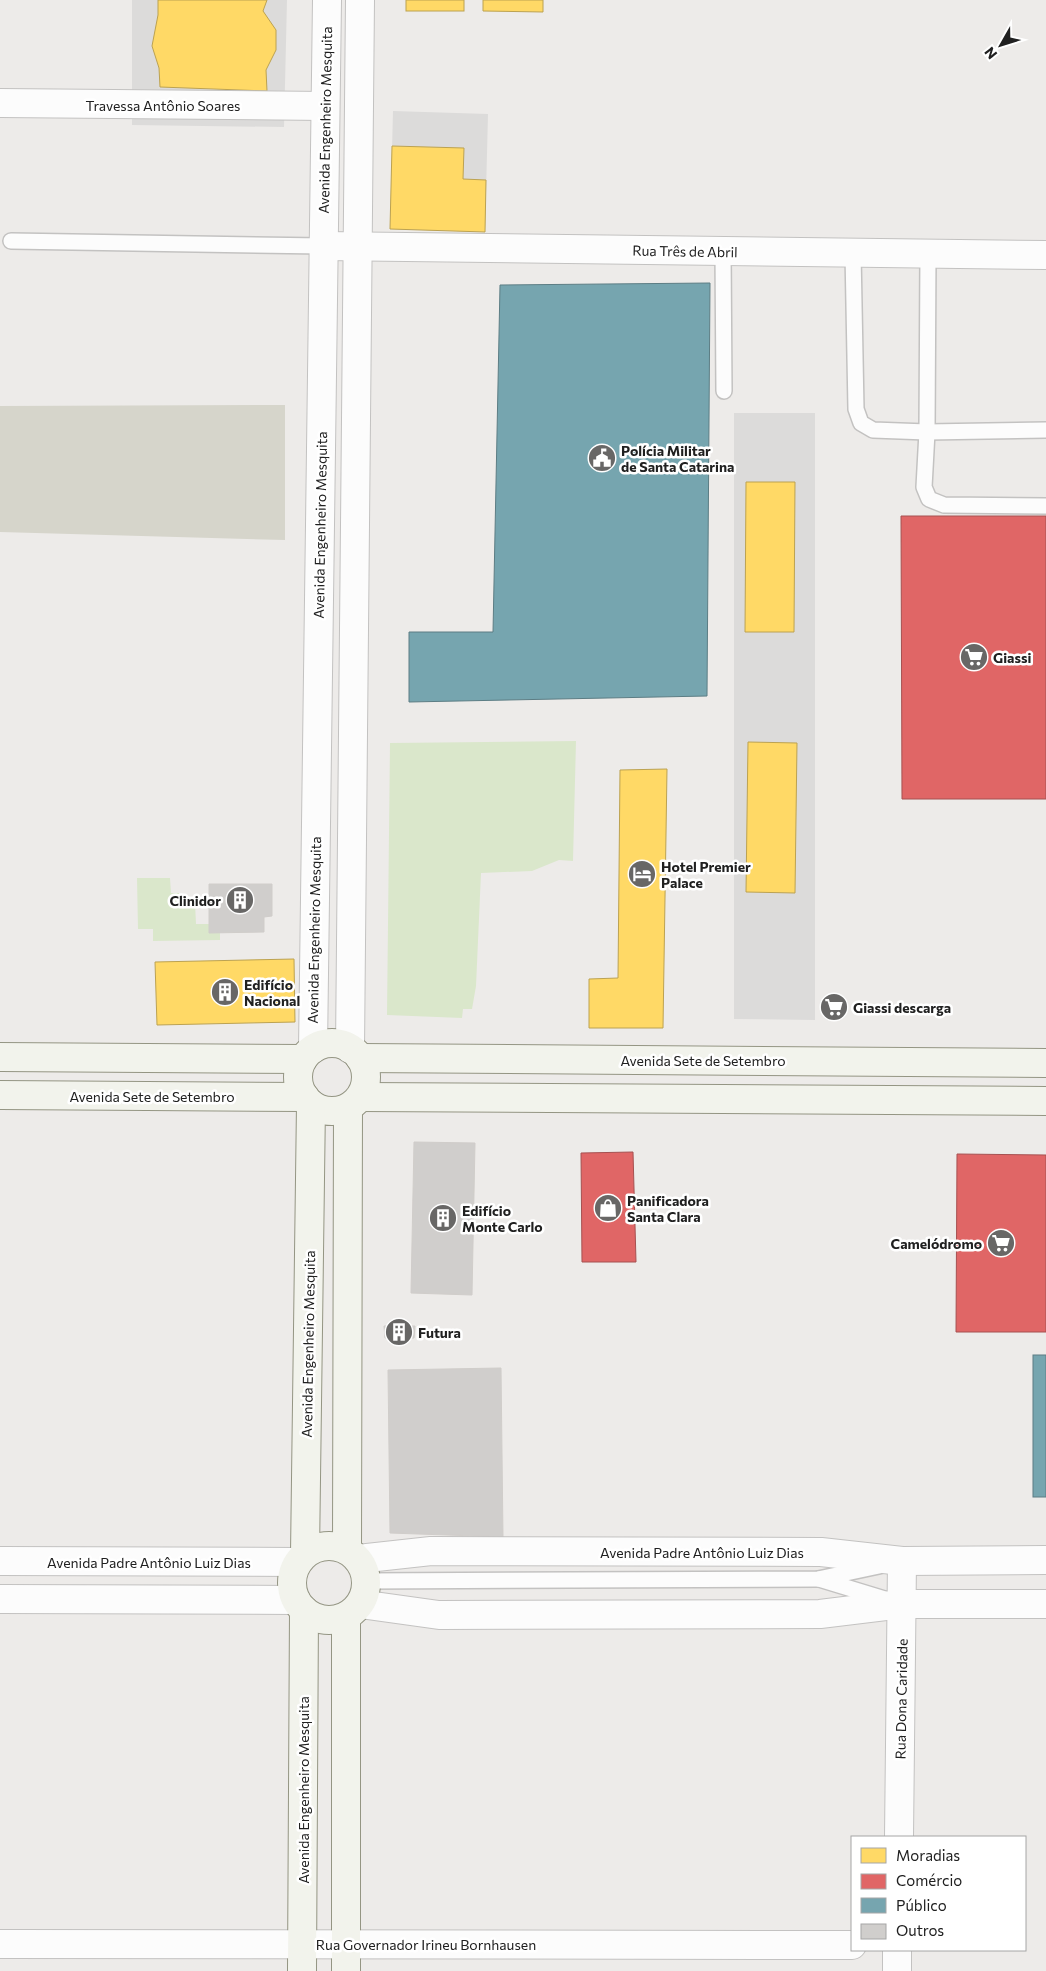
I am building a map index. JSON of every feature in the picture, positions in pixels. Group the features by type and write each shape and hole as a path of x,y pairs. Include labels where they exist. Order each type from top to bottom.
{"main road":[{"path":"346,1958 356,1582 348,1315 355,1102 365,1086 366,1076 355,1053 341,1044 322,1045 308,1054 299,1068 300,1088 308,1100 329,1111 355,1102 1046,1101"},
{"name":"Avenida Sete de Setembro","path":"355,1053 1046,1063"},
{"path":"0,1057 308,1054"},
{"path":"28,1057 28,1095"},
{"name":"Avenida Sete de Setembro","path":"0,1095 308,1100"},
{"name":"Avenida Engenheiro Mesquita","path":"302,1558 309,1315 308,1100"},
{"path":"309,1315 348,1315"},
{"path":"326,1545 337,1546 356,1582 335,1620 324,1620 313,1616 300,1605 292,1588 293,1574 302,1558 314,1548 326,1545"},
{"name":"Avenida Engenheiro Mesquita","path":"300,1605 302,1971"}],"street":[{"name":"Avenida Engenheiro Mesquita","path":"308,1054 327,0"},
{"path":"355,1053 357,246 360,0"},
{"name":"Travessa Antônio Soares","path":"0,103 325,106"},
{"name":"Rua Três de Abril","path":"323,246 1046,255"},
{"name":"Avenida Padre Antônio Luiz Dias","path":"356,1582 432,1551 821,1552 902,1561 1046,1560"},
{"name":"Avenida Padre Antônio Luiz Dias","path":"0,1561 302,1558"},
{"name":"Rua Dona Caridade","path":"899,1836 902,1561"},
{"path":"356,1582 439,1615 820,1614 902,1604 1046,1604"},
{"path":"0,1599 300,1605"},
{"name":"Rua Governador Irineu Bornhausen","path":"0,1944 302,1944 346,1958 851,1945"},
{"path":"896,1971 897,1951"}],"lane":[{"path":"10,241 323,246"},
{"path":"723,251 724,392"},
{"path":"853,253 856,409 861,423 873,430 927,432 1046,430"},
{"path":"928,253 927,432 924,487 929,499 944,505 1046,506"},
{"path":"356,1582 818,1579 902,1561"},
{"path":"818,1579 902,1604"}],"shaded area":[{"path":"132,0 287,0 284,127 132,125"},
{"path":"393,111 488,114 485,232 390,229"},
{"path":"285,405 285,540 0,532 0,406"},
{"path":"734,413 815,413 815,1020 734,1019"}],"green space":[{"path":"576,741 573,861 559,860 532,871 481,873 476,986 472,1009 463,1009 462,1018 387,1015 390,743"},
{"path":"137,878 170,878 171,893 179,893 179,903 195,903 196,924 209,924 220,933 220,940 153,941 153,929 138,929"}],"building: Moradias":[{"path":"158,0 267,0 263,11 276,30 276,50 266,70 267,91 160,87 159,68 152,46 158,15"},
{"path":"406,0 464,0 464,11 406,11"},
{"path":"483,0 543,0 543,12 483,11"},
{"path":"392,146 464,148 463,179 486,180 485,232 390,229"},
{"path":"746,482 795,482 794,632 745,632"},
{"path":"748,742 797,743 795,893 746,892"},
{"name":"Hotel Premier Palace","path":"667,769 663,1028 589,1028 589,979 618,978 620,770"},
{"name":"Edifício Nacional","path":"294,959 295,1022 157,1025 155,962"}],"building: Comércio":[{"name":"Giassi","path":"901,516 1046,516 1046,799 902,799"},
{"name":"Panificadora Santa Clara","path":"633,1152 636,1262 582,1262 581,1153"},
{"name":"Camelódromo","path":"957,1154 1046,1155 1046,1332 956,1332"}],"building: Público":[{"name":"Polícia Militar de Santa Catarina","path":"710,283 707,696 409,702 409,632 493,632 500,285"},
{"path":"1033,1355 1046,1355 1046,1497 1033,1497"}],"building: Outros":[{"name":"Clinidor","path":"209,884 272,884 272,916 264,917 264,932 209,933"},
{"name":"Edifício Monte Carlo","path":"414,1142 475,1143 472,1295 411,1293"},
{"name":"Futura","path":"384,1326 415,1326 414,1338 385,1338"},
{"path":"501,1368 503,1537 390,1533 388,1370"}],"place":[{"name":"Polícia Militar de Santa Catarina","path":"602,458"},
{"name":"Giassi","path":"974,657"},
{"name":"Hotel Premier Palace","path":"642,874"},
{"name":"Clinidor","path":"240,900"},
{"name":"Edifício Nacional","path":"225,992"},
{"name":"Giassi descarga","path":"834,1007"},
{"name":"Panificadora Santa Clara","path":"608,1208"},
{"name":"Edifício Monte Carlo","path":"443,1218"},
{"name":"Camelódromo","path":"1001,1243"},
{"name":"Futura","path":"399,1332"}]}
